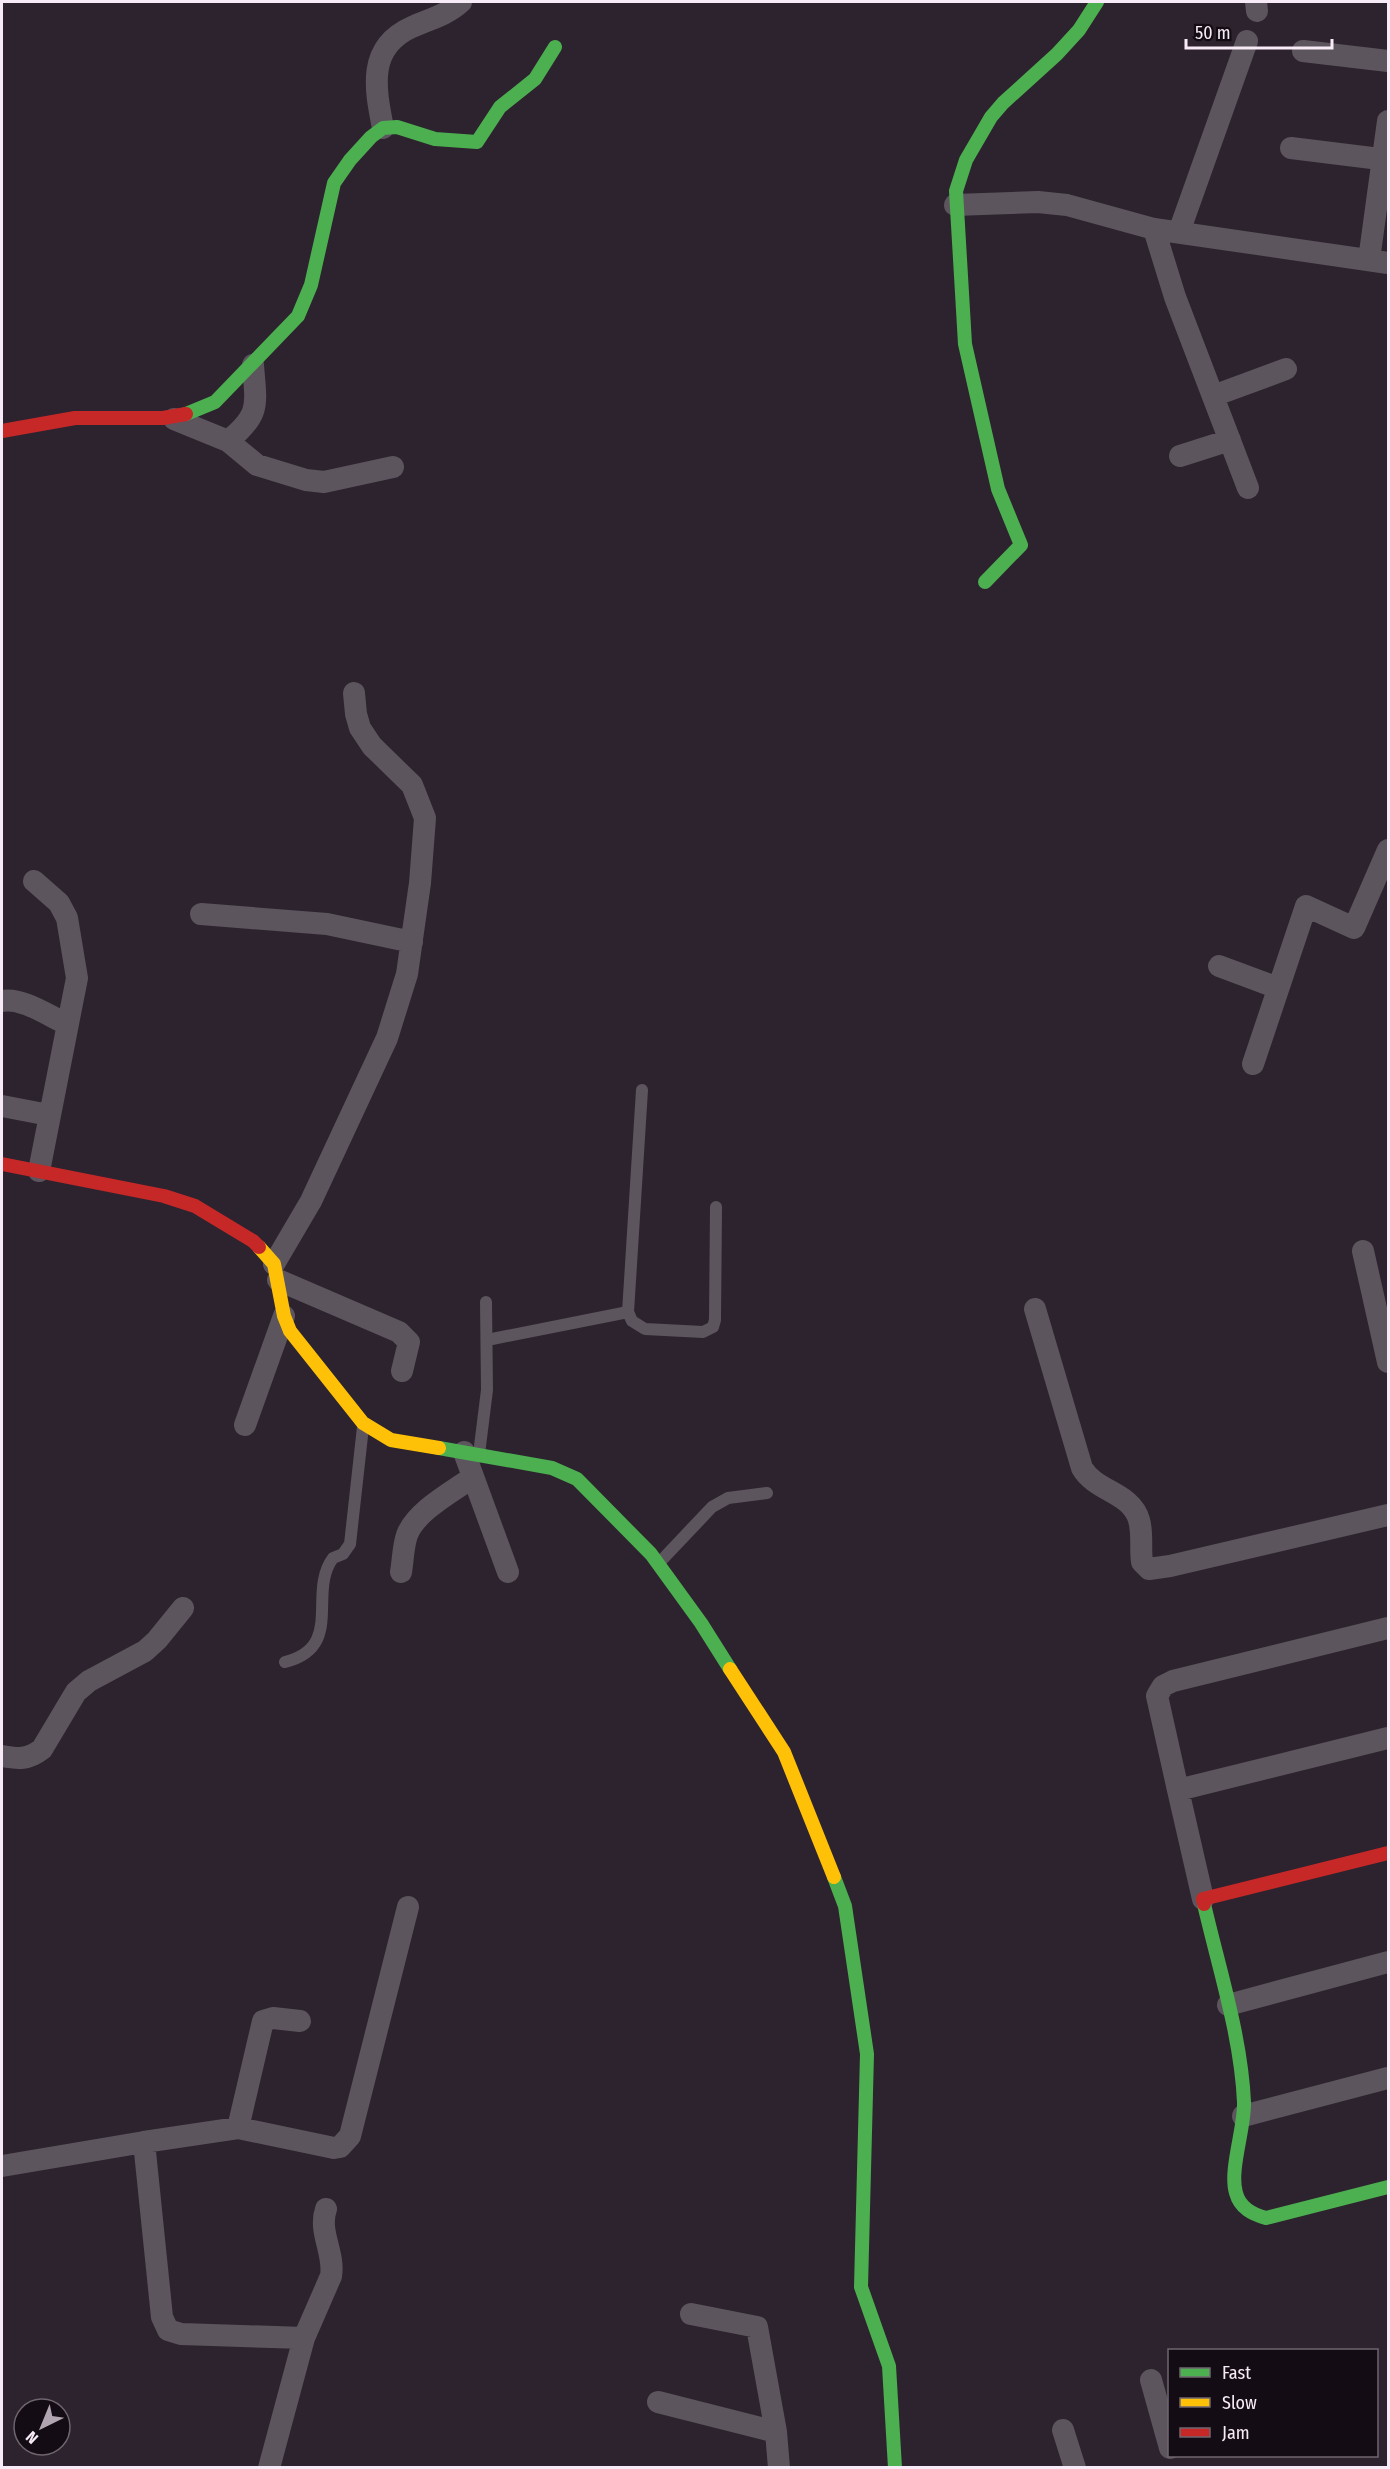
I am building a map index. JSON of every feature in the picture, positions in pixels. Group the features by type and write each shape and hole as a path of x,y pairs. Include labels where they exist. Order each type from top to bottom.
{"street":[{"path":"383,128 377,96 378,64 387,47 397,36 410,28 452,10 461,2"},
{"path":"985,582 1021,545 998,489 965,344 955,205 956,191 966,160 991,117 1003,102 1057,54 1079,30 1096,2"},
{"path":"1179,232 1247,41"},
{"path":"2,431 76,418 174,419 199,412 215,402 298,316 311,285 334,183 350,160 383,128 397,127 453,142 477,142 500,107 535,79 555,47"},
{"path":"1303,51 1389,61"},
{"path":"955,205 1038,202 1067,205 1154,229 1379,261 1389,121"},
{"path":"1292,148 1386,160"},
{"path":"1154,229 1175,297 1248,488"},
{"path":"228,441 253,416 255,401 253,365"},
{"path":"1213,396 1286,369"},
{"path":"174,419 228,441 257,465 306,480 324,482 393,467"},
{"path":"1180,456 1230,440"},
{"path":"276,1272 387,1038 408,974 420,883 425,818 411,785 372,746 360,728 354,693"},
{"path":"1253,1064 1306,906 1354,928 1389,850"},
{"path":"34,881 59,903 67,918 77,978 39,1171"},
{"path":"201,914 327,924 412,942"},
{"path":"1219,966 1278,988"},
{"path":"2,1001 7,1000 26,1005 67,1024"},
{"path":"2,1106 49,1115"},
{"path":"2,1164 164,1196 195,1206 253,1241 276,1272 284,1316 290,1331 363,1423 391,1440 552,1468 577,1479 605,1505 658,1564 701,1623 784,1752 845,1905 867,2054 861,2287 888,2366 894,2426 895,2468"},
{"path":"1363,1251 1389,1362"},
{"path":"276,1272 399,1332 409,1342 402,1371"},
{"path":"1035,1309 1082,1468 1096,1484 1123,1498 1136,1514 1140,1526 1142,1562 1149,1569 1389,1515"},
{"path":"245,1425 284,1316"},
{"path":"471,1453 473,1477 508,1572"},
{"path":"401,1572 407,1535 414,1523 423,1512 473,1477"},
{"path":"2,1756 21,1759 34,1755 42,1749 76,1692 89,1681 145,1651 183,1608"},
{"path":"1389,1628 1173,1681 1163,1686 1157,1696 1240,2061 1243,2116 1234,2186 1241,2207 1251,2214 1266,2217 1389,2187"},
{"path":"1178,1790 1389,1738"},
{"path":"1203,1899 1389,1853"},
{"path":"2,2166 238,2128 334,2148 345,2143 350,2136 408,1907"},
{"path":"1228,2005 1389,1962"},
{"path":"238,2128 263,2021 273,2018 300,2021"},
{"path":"1243,2116 1389,2078"},
{"path":"144,2142 162,2317 168,2330 181,2334 304,2338"},
{"path":"269,2468 304,2338 331,2276 332,2266 322,2224 326,2209"},
{"path":"691,2314 757,2327 776,2432 779,2468"},
{"path":"1151,2380 1168,2441"},
{"path":"658,2402 776,2432"},
{"path":"1063,2430 1075,2468"}],"lane":[{"path":"642,1090 628,1312 632,1321 645,1329 704,1332 713,1327 715,1320 716,1207"},
{"path":"471,1453 487,1390 486,1302"},
{"path":"487,1340 628,1312"},
{"path":"285,1662 301,1658 318,1640 326,1574 333,1558 343,1554 350,1544 363,1423"},
{"path":"658,1564 712,1507 728,1498 767,1493"}],"traffic: fast":[{"path":"985,582 1021,545 998,489 965,344 956,191 966,160 991,117 1003,103 1057,54 1079,30 1097,2"},
{"path":"186,414 215,402 298,316 311,285 334,183 350,160 371,137 383,128 397,127 435,139 477,142 500,107 535,79 555,47"},
{"path":"439,1448 552,1468 577,1479 651,1554 701,1623 730,1669"},
{"path":"834,1877 845,1906 867,2054 861,2287 889,2366 895,2468"},
{"path":"1204,1904 1239,2052 1244,2112 1234,2184 1240,2203 1251,2212 1266,2218 1388,2187"}],"traffic: slow":[{"path":"259,1247 274,1264 284,1316 290,1331 363,1423 391,1440 439,1448"},
{"path":"730,1669 784,1752 834,1877"}],"traffic: jam":[{"path":"2,431 75,418 163,418 186,414"},
{"path":"2,1164 164,1196 195,1206 253,1241 259,1247"},
{"path":"1204,1904 1203,1899 1388,1853"}]}
